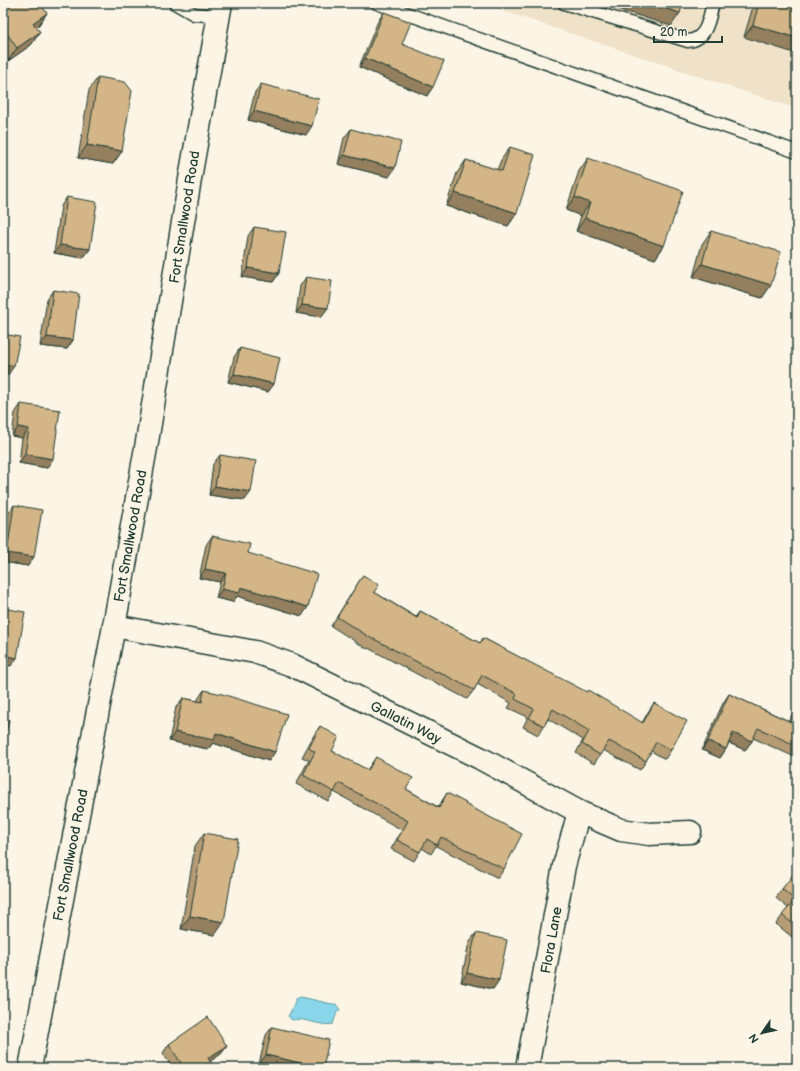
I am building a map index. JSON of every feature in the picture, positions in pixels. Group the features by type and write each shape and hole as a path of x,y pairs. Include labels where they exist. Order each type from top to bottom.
{"main road":[{"name":"Fort Smallwood Road","path":"30,1068 114,626 147,442 192,167 220,10"},
{"name":"Gallatin Way","path":"114,626 255,652 292,664 480,758 580,812 621,830 649,834 690,832"},
{"name":"Flora Lane","path":"528,1068 564,866 580,812"}],"lane":[{"path":"175,3 194,14 220,10"},
{"path":"377,3 797,152"},
{"path":"564,3 688,41 697,39 704,33 713,3"}],"shaded area":[{"path":"479,3 797,3 797,109"}],"water":[{"path":"301,997 336,1004 340,1010 337,1012 333,1024 328,1025 297,1019 292,1020 288,1016 296,999"}],"building":[{"path":"3,3 40,3 47,13 33,23 40,32 17,48 3,28"},
{"path":"648,3 683,3 680,13"},
{"path":"759,3 797,3 797,38 753,25"},
{"path":"384,12 411,22 402,44 444,61 433,87 365,58"},
{"path":"98,77 125,82 132,91 122,151 87,145"},
{"path":"261,84 319,99 312,126 254,111"},
{"path":"351,129 401,142 395,168 344,155"},
{"path":"510,147 535,155 517,213 455,193 466,160 502,171"},
{"path":"588,158 683,191 664,246 585,218 590,203 575,197"},
{"path":"67,197 97,202 90,249 60,245"},
{"path":"254,227 286,232 279,273 248,268"},
{"path":"711,231 781,252 771,285 702,264"},
{"path":"306,277 332,281 328,308 302,305"},
{"path":"53,290 79,294 73,340 47,337"},
{"path":"3,334 20,337 14,366 3,364"},
{"path":"240,348 280,358 274,384 234,374"},
{"path":"21,404 60,410 53,459 25,454 29,429 18,427"},
{"path":"220,455 256,461 251,492 215,486"},
{"path":"14,505 42,510 34,557 7,553"},
{"path":"212,536 250,544 248,553 317,574 308,607 241,587 239,593 222,589 226,573 205,569"},
{"path":"363,575 379,585 374,592 417,618 420,611 480,643 483,638 587,692 588,690 643,723 654,703 687,721 671,750 656,742 646,761 609,741 600,755 582,744 589,731 553,709 544,726 529,718 534,709 515,699 517,694 482,675 474,690 374,640 337,617"},
{"path":"3,608 25,612 17,658 3,655"},
{"path":"204,690 287,714 275,752 216,733 214,740 175,732 183,698 202,702"},
{"path":"729,694 791,722 797,709 797,746 758,728 752,741 733,733 726,749 708,741"},
{"path":"3,719 9,720 3,747"},
{"path":"320,726 339,737 332,751 368,770 376,757 413,778 406,789 439,808 447,793 522,834 504,869 441,837 437,845 427,839 420,852 397,840 408,821 339,783 334,792 303,775 315,752 309,748"},
{"path":"204,833 238,839 224,922 190,916"},
{"path":"795,872 797,873 797,927 782,915 795,900 782,889"},
{"path":"476,933 507,940 499,980 467,973"},
{"path":"208,1017 227,1046 208,1058 214,1068 184,1068 169,1044"},
{"path":"272,1027 329,1040 323,1068 266,1055"}]}
